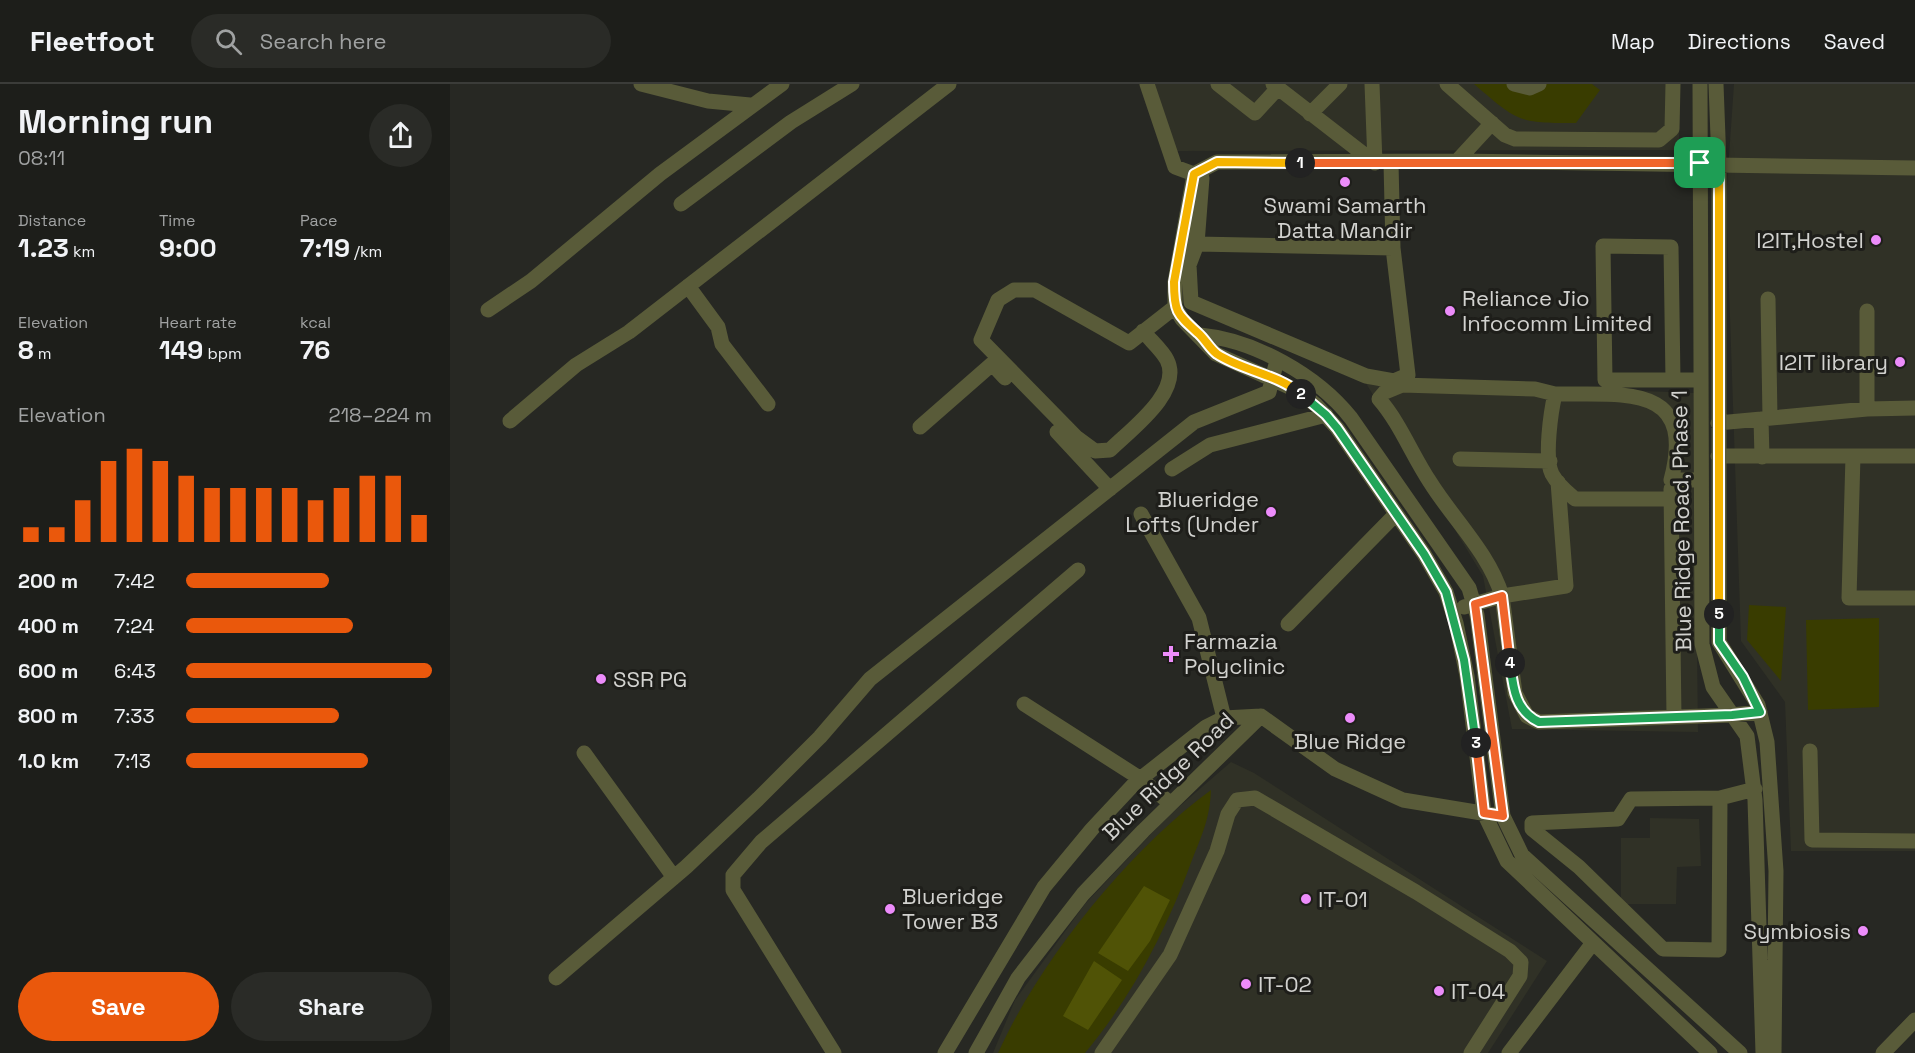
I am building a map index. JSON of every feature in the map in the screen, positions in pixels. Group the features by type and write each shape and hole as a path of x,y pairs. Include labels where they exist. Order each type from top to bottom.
{"street":[{"path":"641,84 708,101 750,105"},
{"path":"488,310 531,281 660,174 750,105 782,84"},
{"path":"681,204 791,122 852,84"},
{"path":"510,421 576,365 629,332 949,84"},
{"path":"1147,84 1175,167 1198,172 1217,162 1700,163 1915,168"},
{"path":"1218,84 1255,113 1276,86 1310,114 1383,163"},
{"path":"1310,114 1340,84"},
{"path":"1198,172 1197,244 1189,265 1191,302 1366,376 1394,381 1408,375 1372,84"},
{"path":"1447,84 1505,135 1515,139 1659,140 1672,129 1673,84"},
{"path":"1514,84 1530,88 1539,84"},
{"name":"Blue Ridge Road, Phase 1","path":"1700,84 1702,644 1713,687 1747,736 1755,789 1763,1053"},
{"name":"Blue Ridge Road, Phase 1","path":"1716,84 1719,164 1719,642 1743,677 1760,712 1770,765 1776,871 1774,1053"},
{"path":"1457,161 1492,123"},
{"path":"1198,172 1174,282 1175,307 1182,320 1200,335 1216,354 1298,391 1326,415 1438,576 1452,610 1467,676 1484,813 1507,861 1592,944 1710,1053"},
{"path":"1197,244 1393,248"},
{"path":"1673,380 1671,247 1603,246 1605,380 1673,380 1701,380"},
{"path":"688,286 718,327 722,344 768,404"},
{"path":"1143,331 1167,360 1168,387 1155,406 1110,450 1095,451 1076,437 981,340 998,300 1014,290 1035,290 1129,343 1143,331 1175,307"},
{"path":"1762,457 1768,299"},
{"path":"1867,311 1867,409"},
{"path":"1200,335 1223,337 1277,360 1307,376 1339,403 1465,579 1475,604 1503,816 1522,855 1740,1053"},
{"path":"555,978 758,799 820,737 870,679 1194,422 1269,392 1277,360"},
{"path":"920,428 992,364 1110,489"},
{"path":"1674,717 1671,480 1677,452 1676,434 1661,405 1649,399 1556,394 1536,389 1402,385 1385,392 1379,399 1404,436 1433,488 1485,559 1502,596 1515,693 1527,716 1539,722 1732,715 1760,712"},
{"path":"1556,394 1551,415 1551,472 1558,483 1575,499 1671,499"},
{"path":"1718,423 1867,409 1915,408"},
{"path":"1172,469 1210,445 1326,415"},
{"path":"1718,456 1915,456"},
{"path":"1853,456 1849,598 1915,598"},
{"path":"1460,459 1550,461"},
{"path":"1671,480 1701,480"},
{"path":"1452,610 1502,596 1566,586 1558,483"},
{"path":"1141,514 1199,618 1224,718"},
{"path":"1288,624 1396,514"},
{"path":"834,1053 733,890 733,875 761,842 1078,570"},
{"path":"1024,704 1141,779 1170,803"},
{"path":"1261,716 1335,769 1403,801 1503,816"},
{"name":"Blue Ridge Road","path":"945,1053 1044,887 1092,829 1141,779 1206,726 1224,718 1261,716"},
{"name":"Blue Ridge Road","path":"976,1053 1018,978 1090,886 1170,803 1210,768 1261,716"},
{"path":"1810,751 1812,840 1915,841"},
{"path":"584,753 673,876"},
{"path":"1720,798 1719,950 1663,949 1579,867 1532,829 1532,823 1618,819 1631,799 1720,798 1755,789"},
{"path":"1102,1053 1170,955 1217,851 1228,814 1237,800 1256,798 1424,897 1510,951 1521,962 1520,976 1471,1053"},
{"path":"1509,1053 1592,944"},
{"path":"1882,1053 1915,1020"}],"shaded area":[{"path":"1152,84 1679,84 1679,150 1174,151"},
{"path":"1474,84 1592,84 1600,90 1576,123 1542,122 1530,121 1510,113"},
{"path":"1734,84 1915,84 1915,851 1791,851 1785,702 1741,641 1726,199"},
{"path":"1364,380 1694,393 1698,732 1512,729 1483,576"},
{"path":"1749,605 1786,607 1781,681 1747,640"},
{"path":"1879,618 1879,707 1808,710 1806,620"},
{"path":"1231,762 1254,773 1547,961 1488,1053 993,1053 1015,1000 1085,904 1166,818"},
{"path":"1211,790 1209,809 1202,834 1160,937 1133,986 1085,1053 998,1053 1037,981 1090,909 1149,843"},
{"path":"1650,818 1699,819 1701,866 1677,867 1676,904 1621,904 1621,838 1650,838"},
{"path":"1144,886 1170,900 1150,941 1128,971 1098,953"},
{"path":"1094,961 1122,980 1088,1030 1063,1016"}],"place":[{"name":"Swami Samarth Datta Mandir","path":"1345,182"},
{"name":"I2IT,Hostel","path":"1876,240"},
{"name":"Reliance Jio Infocomm Limited","path":"1450,311"},
{"name":"I2IT library","path":"1900,362"},
{"name":"Blueridge Lofts (Under","path":"1271,512"},
{"name":"Farmazia Polyclinic","path":"1171,654"},
{"name":"SSR PG","path":"601,679"},
{"name":"Blue Ridge","path":"1350,718"},
{"name":"IT-01","path":"1306,899"},
{"name":"Blueridge Tower B3","path":"890,909"},
{"name":"Symbiosis","path":"1863,931"},
{"name":"IT-02","path":"1246,984"},
{"name":"IT-04","path":"1439,991"}],"route":[{"path":"1217,162 1700,163 1719,164 1719,642 1743,677 1760,712 1539,722 1527,716 1519,705 1515,693 1502,596 1475,604 1503,816 1484,813 1464,660 1456,623 1438,576 1326,415 1298,391 1216,354 1200,335 1182,320 1175,307 1174,282 1194,174 1217,162"}]}
